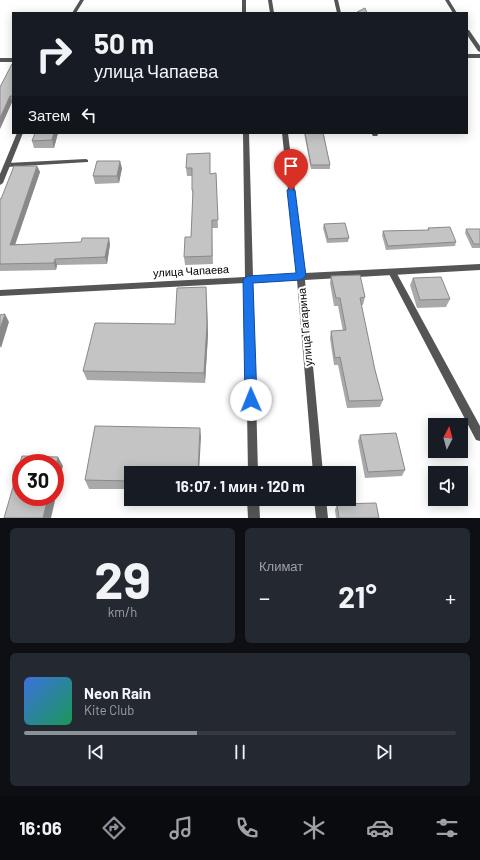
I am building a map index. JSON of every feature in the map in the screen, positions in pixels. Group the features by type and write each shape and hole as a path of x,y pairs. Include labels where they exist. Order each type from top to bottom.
{"street":[{"path":"75,12 82,0"},
{"path":"244,0 244,12"},
{"path":"270,0 272,12"},
{"path":"336,0 339,12"},
{"path":"447,0 454,12"},
{"path":"468,32 480,50"},
{"path":"468,56 480,56"},
{"path":"0,60 12,60"},
{"path":"0,183 20,134"},
{"path":"246,134 253,466"},
{"name":"улица Гагарина","path":"285,134 301,276 317,466"},
{"path":"7,165 86,162"},
{"name":"улица Чапаева","path":"0,293 480,267"},
{"path":"392,272 480,436"},
{"path":"253,506 254,518"},
{"path":"321,506 322,518"}],"building":[{"path":"365,8 367,12 357,12"},
{"path":"12,64 12,96 10,96 0,118 0,87"},
{"path":"35,134 54,134 52,140 32,141"},
{"path":"305,134 323,134 330,165 311,165"},
{"path":"210,153 210,174 216,173 218,220 212,220 212,256 184,257 185,237 191,237 193,190 192,168 186,168 187,154"},
{"path":"97,161 120,161 117,176 93,176"},
{"path":"14,166 37,166 10,245 81,242 82,238 109,238 105,257 55,259 54,263 0,264 0,199"},
{"path":"345,223 349,238 328,239 324,224"},
{"path":"450,227 456,242 388,246 383,231 429,230 428,228"},
{"path":"466,229 480,229 480,244 474,244"},
{"path":"360,275 365,297 360,298 375,370 383,400 349,401 340,357 335,358 331,331 346,330 340,298 336,298 331,276"},
{"path":"441,277 450,299 420,300 413,278"},
{"path":"206,287 207,324 204,373 83,371 95,323 175,324 177,288"},
{"path":"5,314 0,329 0,315"},
{"path":"95,426 200,428 198,466 124,466 124,481 85,480"},
{"path":"396,433 405,470 368,472 360,435"},
{"path":"12,490 12,506 46,506 43,518 4,518"},
{"path":"376,503 379,518 339,518 337,506 356,506 356,504"}],"route":[{"path":"251,400 248,279 301,276 291,190"}]}
